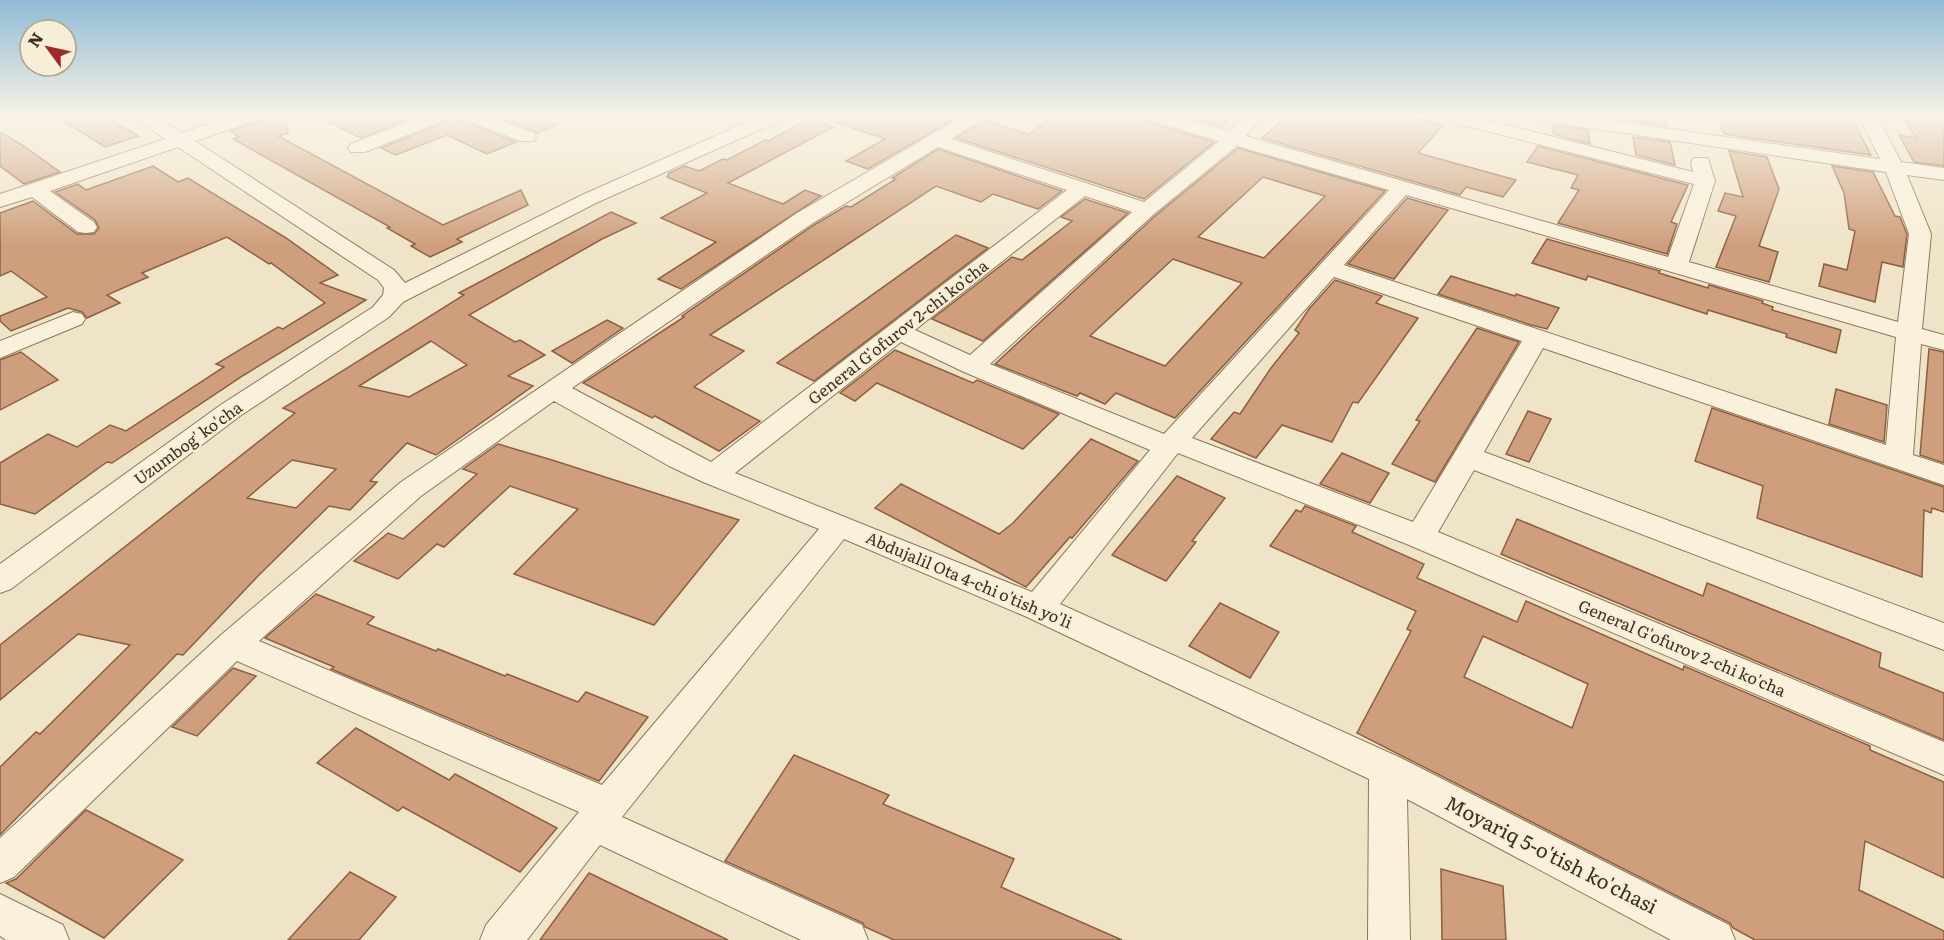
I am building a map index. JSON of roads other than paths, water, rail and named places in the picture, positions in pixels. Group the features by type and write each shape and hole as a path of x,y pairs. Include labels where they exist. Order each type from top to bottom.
{"street":[{"path":"0,201 125,158"},
{"path":"209,158 386,275 396,287 388,304"},
{"name":"Uzumbog' ko'cha","path":"0,581 231,410 388,304 589,199 681,158"},
{"path":"0,864 233,644 411,489 552,389 805,218 905,158"},
{"path":"989,158 1147,210"},
{"path":"973,366 1147,210 1210,158"},
{"path":"1301,158 1944,342"},
{"path":"1615,158 1704,181"},
{"path":"1676,266 1704,181 1700,158"},
{"path":"1832,158 1944,174"},
{"path":"1889,158 1920,234 1909,332 1899,460"},
{"path":"1038,608 1170,444 1403,186"},
{"path":"34,189 86,227"},
{"name":"General G'ofurov 2-chi ko'cha","path":"713,475 1082,189"},
{"path":"1920,234 1944,240"},
{"path":"1328,267 1944,475"},
{"path":"0,350 73,319"},
{"name":"General G'ofurov 2-chi ko'cha","path":"898,332 973,366 1170,444 1420,537 1944,759"},
{"path":"1420,537 1537,337"},
{"name":"Abdujalil Ota 4-chi o'tish yo'li","path":"552,389 679,459 713,475 1038,608 1388,770"},
{"path":"1468,457 1944,637"},
{"path":"501,940 601,814 839,525"},
{"path":"233,644 601,814 847,940"},
{"path":"1388,770 1389,940"},
{"name":"Moyariq 5-o'tish ko'chasi","path":"1388,770 1714,940"},
{"path":"0,914 48,940"}]}
